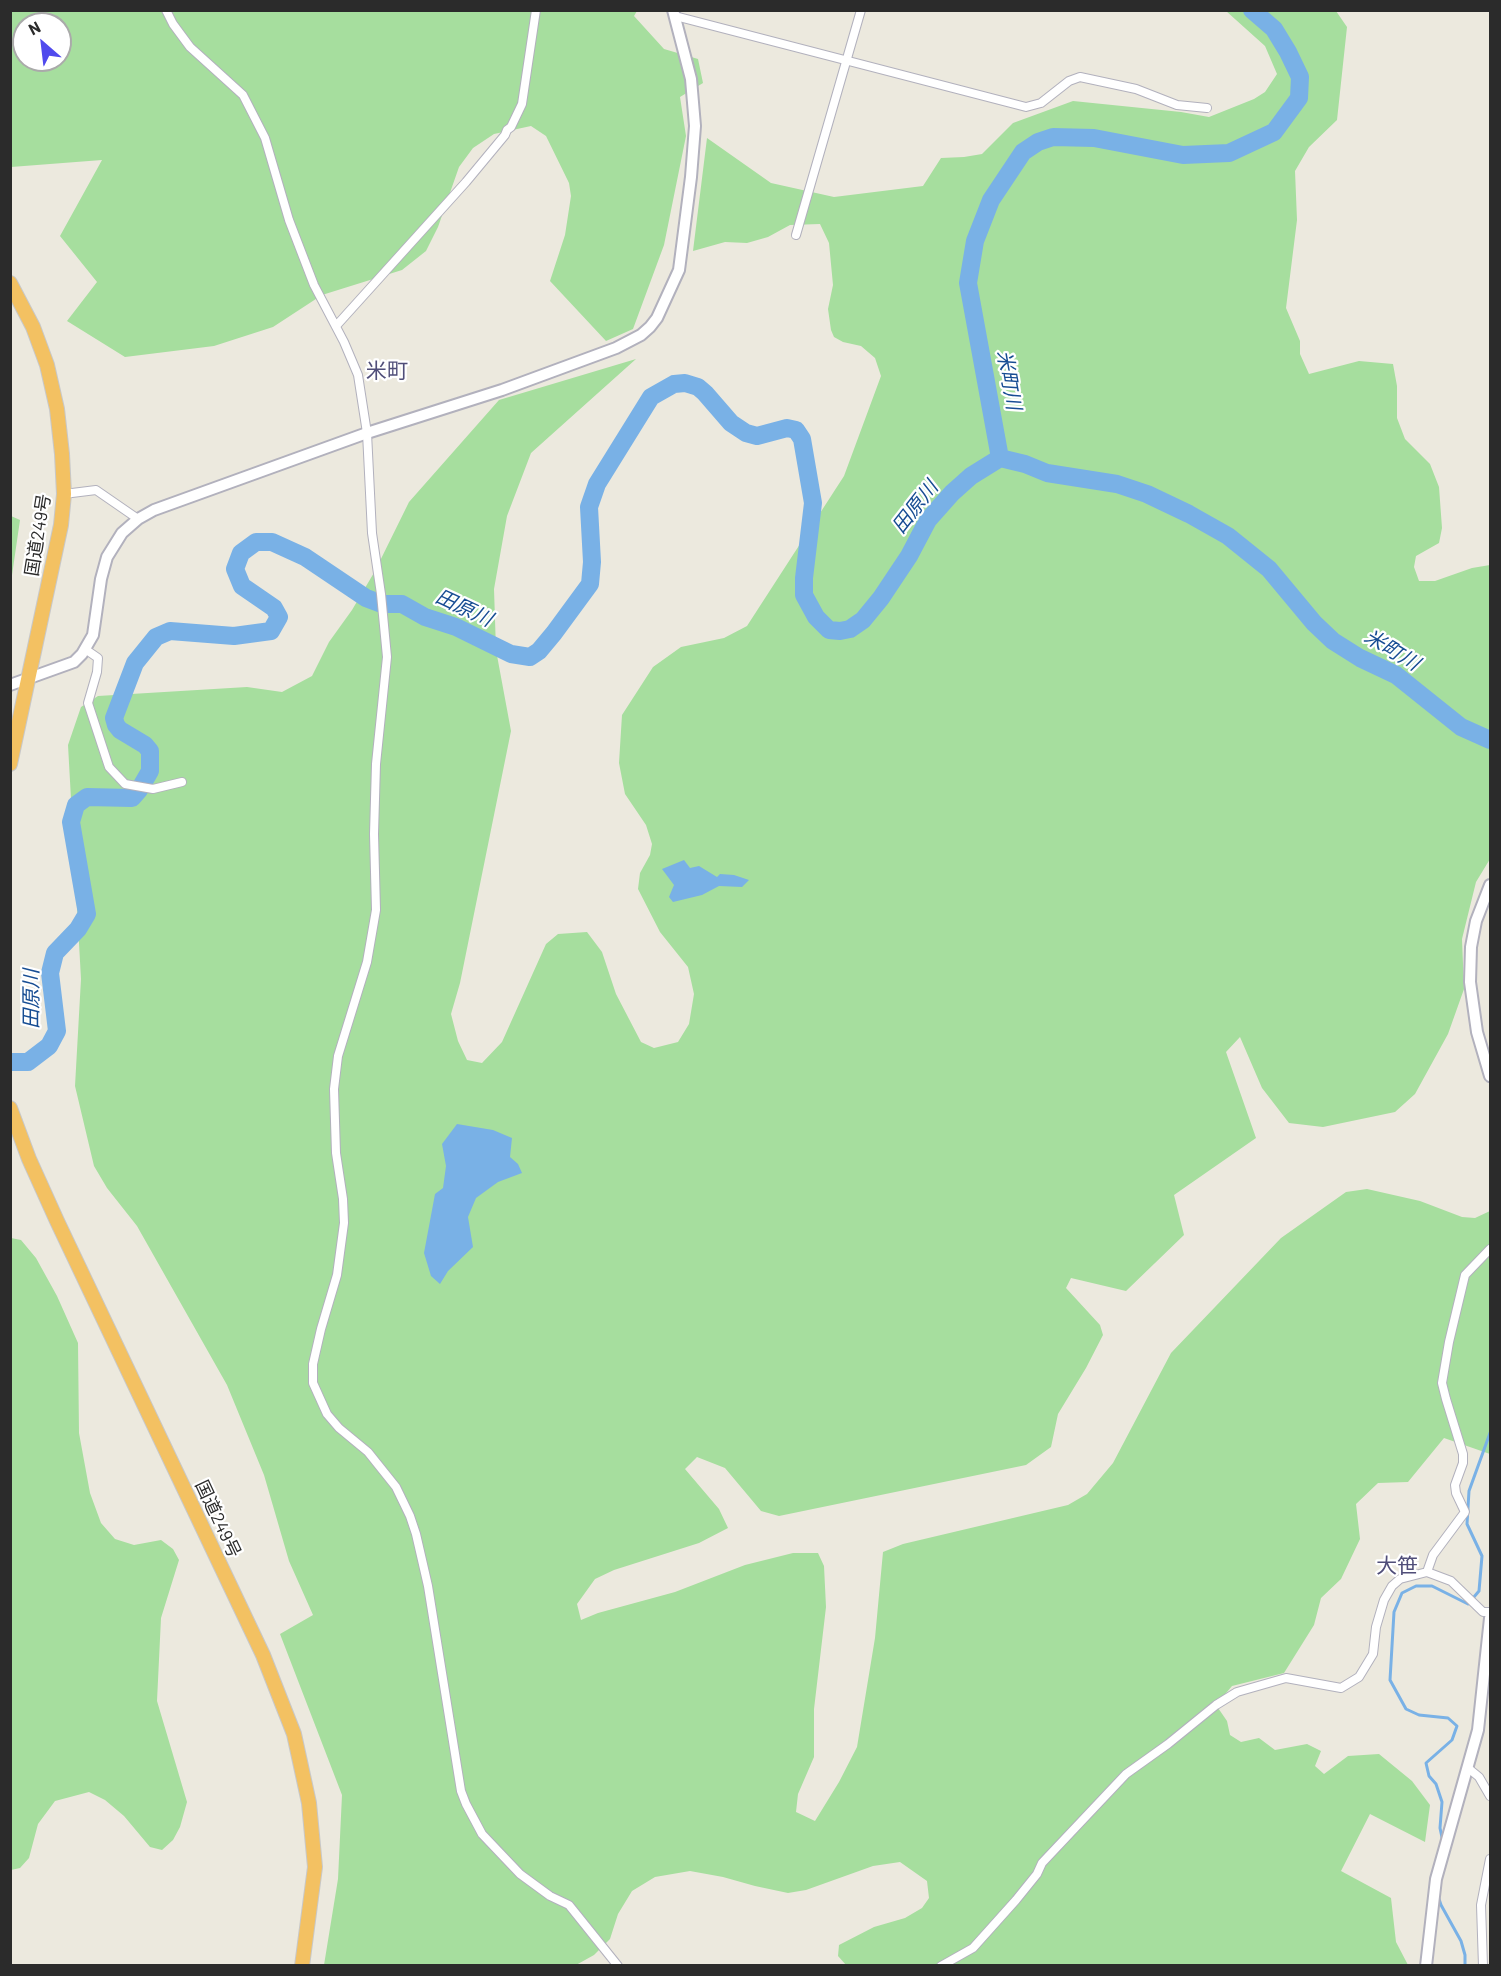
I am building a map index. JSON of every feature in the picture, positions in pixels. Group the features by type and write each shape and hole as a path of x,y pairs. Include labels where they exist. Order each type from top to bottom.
{"highway":[{"name":"国道249号","path":"10,283 33,327 47,365 57,409 63,454 64,494 61,525 30,680 10,764"},
{"name":"国道249号","path":"10,1108 29,1159 57,1221 263,1655 294,1734 309,1803 315,1867 302,1965"}],"street":[{"path":"166,10 190,47 243,95 265,138 289,220 314,285 358,375 368,433 372,533 387,657 376,764 374,834 376,910 366,962 338,1056 334,1089 336,1153 344,1223 337,1275 313,1364 313,1383 327,1414 339,1428 368,1452 396,1487 410,1516 428,1586 461,1791 466,1804 482,1834 520,1874 550,1896 569,1905 618,1965"},
{"path":"336,326 466,182 505,135 507,129 511,127 522,104 536,10"},
{"path":"796,235 861,10"},
{"path":"10,685 30,680 74,662 85,650 93,635 101,579 107,557 122,533 138,519 154,510 368,433 502,390 616,348 641,335 657,318 679,270 691,177 694,126 691,79 674,13 1026,107 1041,103 1069,81 1080,77 1136,89 1177,105 1207,108"},
{"path":"64,494 96,490 138,519"},
{"path":"85,650 98,658 97,672 88,703 109,767 125,784 153,789 182,782"},
{"path":"1491,885 1476,921 1471,947 1470,982 1477,1032 1491,1076"},
{"path":"1427,1572 1433,1555 1465,1512 1456,1493 1455,1485 1463,1463 1463,1454 1443,1383 1449,1342 1466,1275 1491,1249"},
{"path":"941,1965 973,1948 1016,1900 1037,1874 1042,1863 1126,1774 1216,1705 1237,1692 1286,1678 1341,1688 1359,1677 1373,1654 1376,1627 1384,1600 1392,1586 1400,1579 1427,1572 1451,1581 1488,1614 1478,1730 1436,1879 1426,1965"},
{"path":"1468,1768 1479,1777 1491,1796"},
{"path":"1483,1965 1481,1905 1491,1859"}],"green space":[{"path":"11,11 637,11 634,16 664,49 698,59 703,83 680,97 686,136 664,245 633,329 606,341 550,281 565,235 571,196 569,183 546,136 531,126 494,134 473,148 459,167 438,227 426,251 402,270 322,295 273,327 214,346 125,357 67,321 97,282 60,236 102,160 11,167"},
{"path":"1226,11 1336,11 1347,27 1337,120 1309,147 1295,171 1297,220 1286,308 1300,341 1300,354 1309,374 1359,361 1393,364 1397,386 1397,418 1405,439 1430,464 1439,487 1442,528 1439,543 1416,556 1414,567 1419,581 1435,581 1472,568 1490,565 1490,859 1476,882 1462,939 1464,989 1448,1034 1415,1094 1395,1112 1323,1127 1289,1123 1262,1088 1240,1037 1226,1052 1256,1138 1174,1195 1184,1235 1126,1291 1071,1278 1066,1288 1100,1325 1103,1335 1058,1414 1051,1447 1026,1465 779,1516 761,1511 725,1468 697,1457 685,1469 719,1509 728,1528 699,1543 614,1570 595,1579 577,1604 581,1620 598,1613 675,1592 745,1565 793,1553 818,1553 824,1566 826,1607 814,1709 814,1757 798,1794 796,1812 815,1821 857,1747 875,1638 883,1552 903,1544 1068,1505 1087,1494 1113,1463 1171,1353 1281,1238 1346,1192 1367,1189 1420,1201 1462,1217 1475,1218 1490,1211 1490,1454 1444,1438 1408,1482 1378,1483 1356,1504 1360,1539 1341,1579 1321,1598 1314,1625 1284,1673 1232,1686 1216,1705 1227,1721 1230,1735 1241,1742 1259,1738 1275,1750 1307,1744 1321,1751 1315,1766 1324,1774 1348,1756 1379,1754 1412,1781 1430,1805 1425,1842 1370,1814 1341,1871 1391,1898 1396,1942 1408,1965 846,1965 838,1956 839,1945 874,1927 905,1918 922,1908 929,1898 927,1881 900,1862 873,1866 806,1890 788,1893 690,1871 655,1877 632,1891 618,1914 610,1939 594,1955 576,1965 324,1965 338,1879 342,1795 280,1634 313,1615 289,1561 264,1475 227,1385 137,1226 107,1188 94,1166 75,1086 81,979 68,745 81,707 98,696 247,687 282,692 312,676 329,642 352,610 375,571 409,502 499,400 636,359 531,453 507,516 494,589 496,650 511,731 460,983 451,1014 458,1041 467,1060 482,1063 502,1042 546,944 558,934 587,932 602,952 616,994 641,1042 654,1048 678,1042 689,1024 694,994 688,967 660,932 638,889 640,873 650,855 652,844 646,825 625,794 619,763 622,715 653,667 681,647 724,638 747,626 844,476 881,376 875,358 861,346 843,342 834,337 831,330 828,309 833,285 829,243 820,224 790,225 768,237 747,243 725,242 693,251 707,138 771,183 834,197 923,186 941,158 982,154 1013,123 1073,101 1209,117 1254,99 1265,92 1277,74 1265,46"},
{"path":"11,516 20,520 11,582"},
{"path":"11,1238 21,1240 36,1258 57,1296 78,1343 79,1433 90,1493 101,1523 115,1539 134,1545 161,1540 173,1549 179,1560 161,1618 157,1701 187,1802 180,1827 173,1840 162,1850 150,1847 124,1816 105,1800 89,1792 55,1801 38,1824 29,1858 20,1868 11,1870"}],"water":[{"path":"684,860 690,868 699,866 717,877 720,874 734,875 749,880 742,887 719,886 702,895 673,902 669,897 674,885 662,869"},
{"path":"457,1124 493,1130 512,1138 510,1157 518,1164 522,1173 498,1182 476,1198 468,1217 473,1247 448,1271 440,1284 431,1276 424,1253 435,1194 443,1188 446,1166 442,1144"}],"waterway":[{"name":"米町川","path":"1000,458 968,283 975,241 991,200 1023,152 1038,142 1053,137 1094,138 1183,155 1229,153 1274,132 1299,98 1300,77 1274,29 1252,10"},
{"name":"田原川","path":"10,1062 28,1062 49,1046 57,1031 50,973 55,953 78,929 87,914 71,822 76,805 87,797 132,798 150,771 150,751 145,745 120,730 114,718 135,663 156,637 170,631 234,636 271,631 279,617 274,608 242,586 235,569 241,553 256,542 272,542 305,557 366,598 382,604 402,604 425,617 456,627 511,654 530,657 539,651 554,633 590,584 592,562 589,507 597,484 651,397 674,384 685,383 698,387 731,423 746,433 757,436 787,428 796,430 802,439 813,503 804,595 816,617 829,630 840,631 850,629 863,620 881,598 909,556 928,520 952,493 971,476 1000,458"},
{"name":"米町川","path":"1000,458 1025,464 1047,473 1117,484 1147,494 1228,536 1269,569 1314,623 1333,641 1360,658 1396,675 1461,727 1490,740"},
{"path":"1443,1842 1440,1828 1442,1802 1436,1784 1429,1776 1426,1763 1452,1740 1457,1726 1448,1718 1419,1715 1406,1709 1390,1680 1394,1612 1402,1593 1416,1586 1432,1586 1468,1604 1479,1591 1482,1556 1467,1524 1469,1491 1490,1433"},
{"path":"1438,1896 1461,1941 1465,1966"}],"district":[{"name":"米町","path":"387,371"},
{"name":"大笹","path":"1397,1566"}]}
